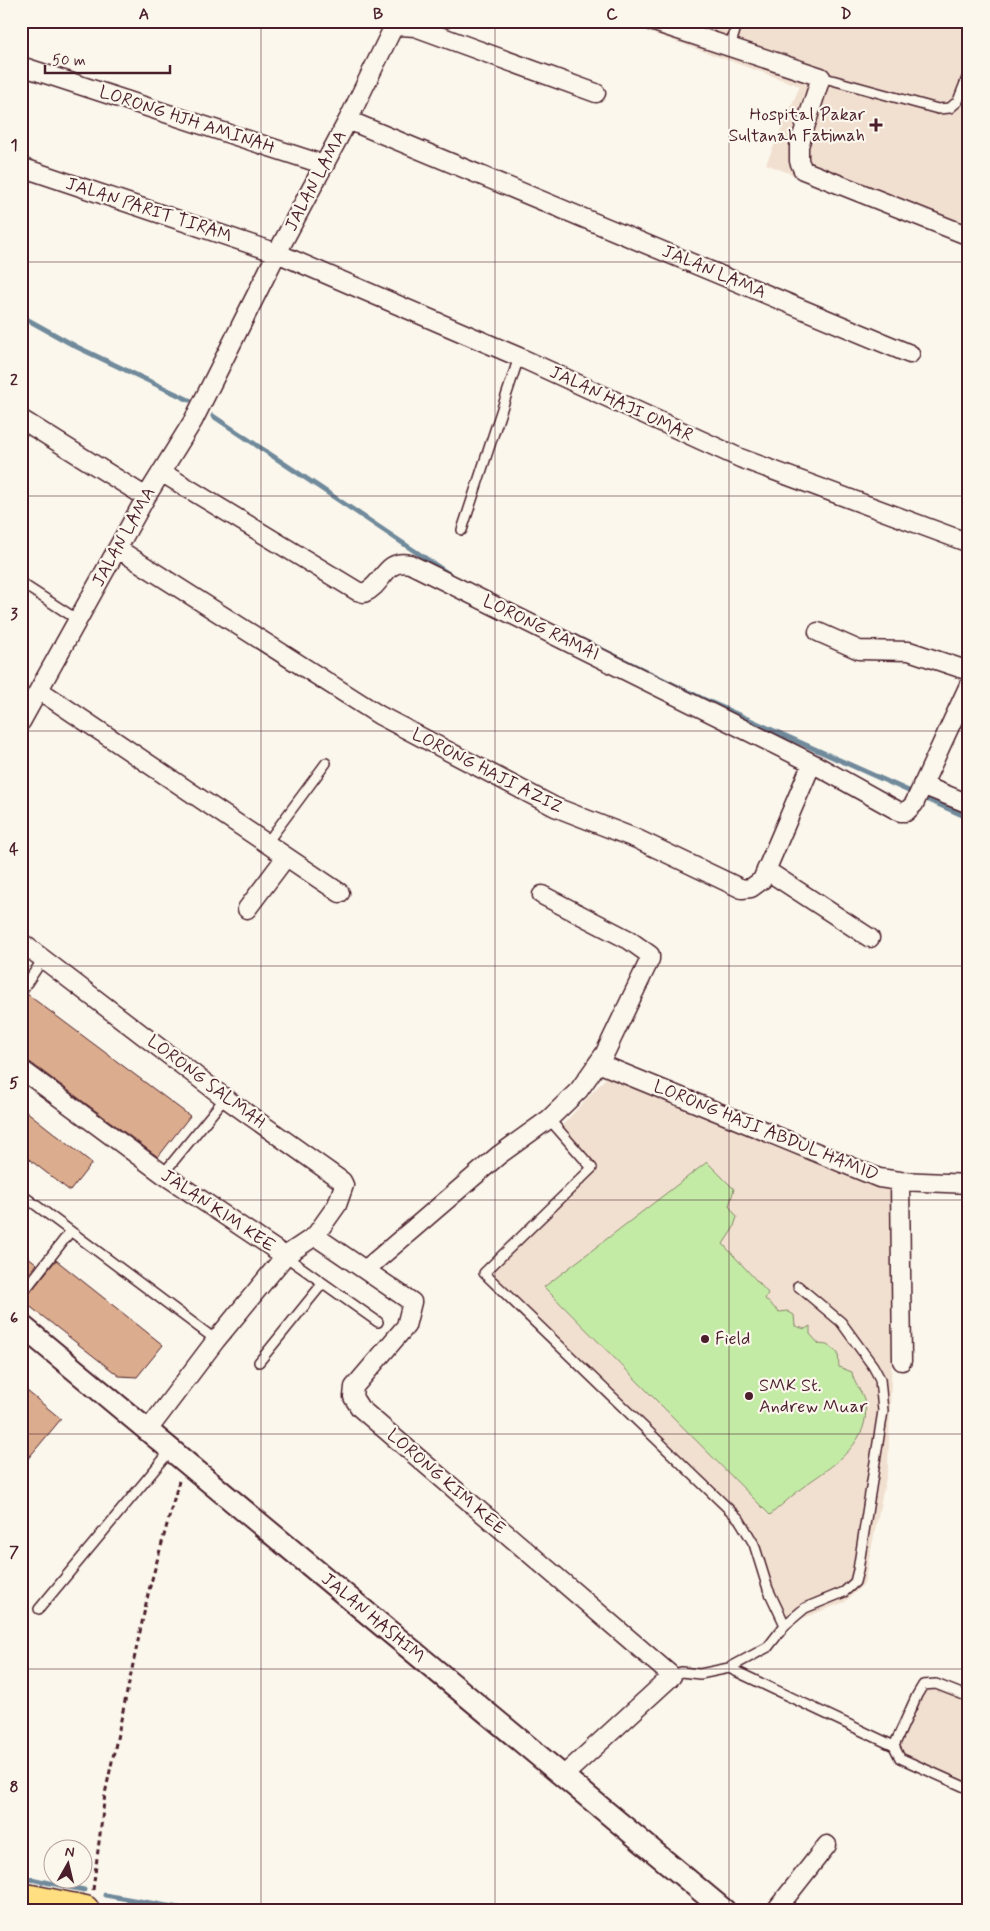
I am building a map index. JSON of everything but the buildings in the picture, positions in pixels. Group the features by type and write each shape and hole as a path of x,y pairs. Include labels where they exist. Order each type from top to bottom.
{"main road":[{"path":"21,1897 89,1900"}],"street":[{"path":"651,21 821,77 799,146 799,161 803,170 969,236"},
{"path":"348,120 393,28 401,26 415,27 596,93"},
{"name":"LORONG HJH AMINAH","path":"21,66 325,165"},
{"name":"JALAN LAMA","path":"21,722 146,497 193,421 277,253 348,120 910,354"},
{"name":"JALAN PARIT TIRAM","path":"21,167 277,253"},
{"name":"JALAN HAJI OMAR","path":"277,253 519,357 740,458 969,543"},
{"path":"21,419 146,497"},
{"name":"LORONG RAMAI","path":"162,472 357,591 364,593 370,590 392,565 400,561 410,564 812,763 900,812 906,812 918,794"},
{"name":"LORONG HAJI AZIZ","path":"118,548 379,715 556,808 637,839 742,888 751,888 762,880 812,763"},
{"path":"818,632 859,650 909,651 969,672"},
{"path":"969,685 918,794 969,804"},
{"path":"39,690 340,893"},
{"path":"247,909 286,857"},
{"path":"766,870 870,938"},
{"path":"285,1256 315,1236 365,1270 499,1154 549,1119 579,1090 605,1053 650,959 650,955 629,940 542,895"},
{"name":"LORONG SALMAH","path":"21,942 225,1098 342,1181 344,1189 337,1205 315,1236"},
{"name":"LORONG HAJI ABDUL HAMID","path":"598,1063 867,1173 891,1181 969,1184"},
{"name":"JALAN KIM KEE","path":"21,1069 163,1174 285,1256 216,1340 148,1430"},
{"path":"900,1182 902,1362"},
{"name":"LORONG KIM KEE","path":"365,1270 412,1302 406,1326 354,1388 353,1397 360,1408 672,1676"},
{"name":"JALAN HASHIM","path":"21,1326 724,1910"},
{"path":"563,1776 672,1676"},
{"path":"776,1910 827,1845"}],"lane":[{"path":"730,48 738,21"},
{"path":"821,77 938,110 950,108 958,101 969,73"},
{"path":"462,530 519,357"},
{"path":"21,583 78,620"},
{"path":"266,844 326,763"},
{"path":"21,992 43,958"},
{"path":"163,1174 225,1098"},
{"path":"549,1119 592,1168 484,1273 738,1519 754,1544 768,1589 785,1625"},
{"path":"21,1194 216,1340"},
{"path":"21,1295 70,1232"},
{"path":"285,1256 378,1322"},
{"path":"259,1362 323,1283"},
{"path":"672,1676 681,1672 700,1674 729,1668 768,1647 785,1625 805,1608 844,1592 854,1582 858,1570 883,1411 880,1379 873,1366 841,1322 798,1286"},
{"path":"39,1609 178,1456"},
{"path":"729,1668 894,1746 900,1758 969,1788"},
{"path":"894,1746 923,1685 936,1684 969,1697"}],"path":[{"path":"89,1900 110,1774 178,1456"}],"shaded area":[{"name":"Hospital Pakar Sultanah Fatimah","path":"618,21 969,21 969,245 766,164 800,86"},
{"name":"SMK St. Andrew Muar","path":"613,1070 891,1181 893,1325 888,1468 864,1584 845,1602 785,1625 754,1544 484,1273 591,1168 558,1130"},
{"path":"935,1679 969,1692 969,1793 897,1761 891,1748 922,1681"}],"green space":[{"name":"Field","path":"707,1162 734,1189 729,1206 737,1217 733,1229 723,1244 768,1293 765,1299 779,1312 787,1311 794,1315 795,1326 805,1329 810,1326 810,1334 819,1344 827,1345 838,1353 839,1367 852,1372 865,1403 863,1428 850,1449 770,1515 544,1287"}],"waterway":[{"path":"21,316 77,347 189,400"},
{"path":"213,416 452,576"},
{"path":"574,636 703,699 969,818"},
{"path":"21,1877 84,1890"},
{"path":"105,1895 190,1910"}],"place":[{"name":"Hospital Pakar Sultanah Fatimah","path":"876,125"},
{"name":"Field","path":"705,1339"},
{"name":"SMK St. Andrew Muar","path":"749,1396"}]}
